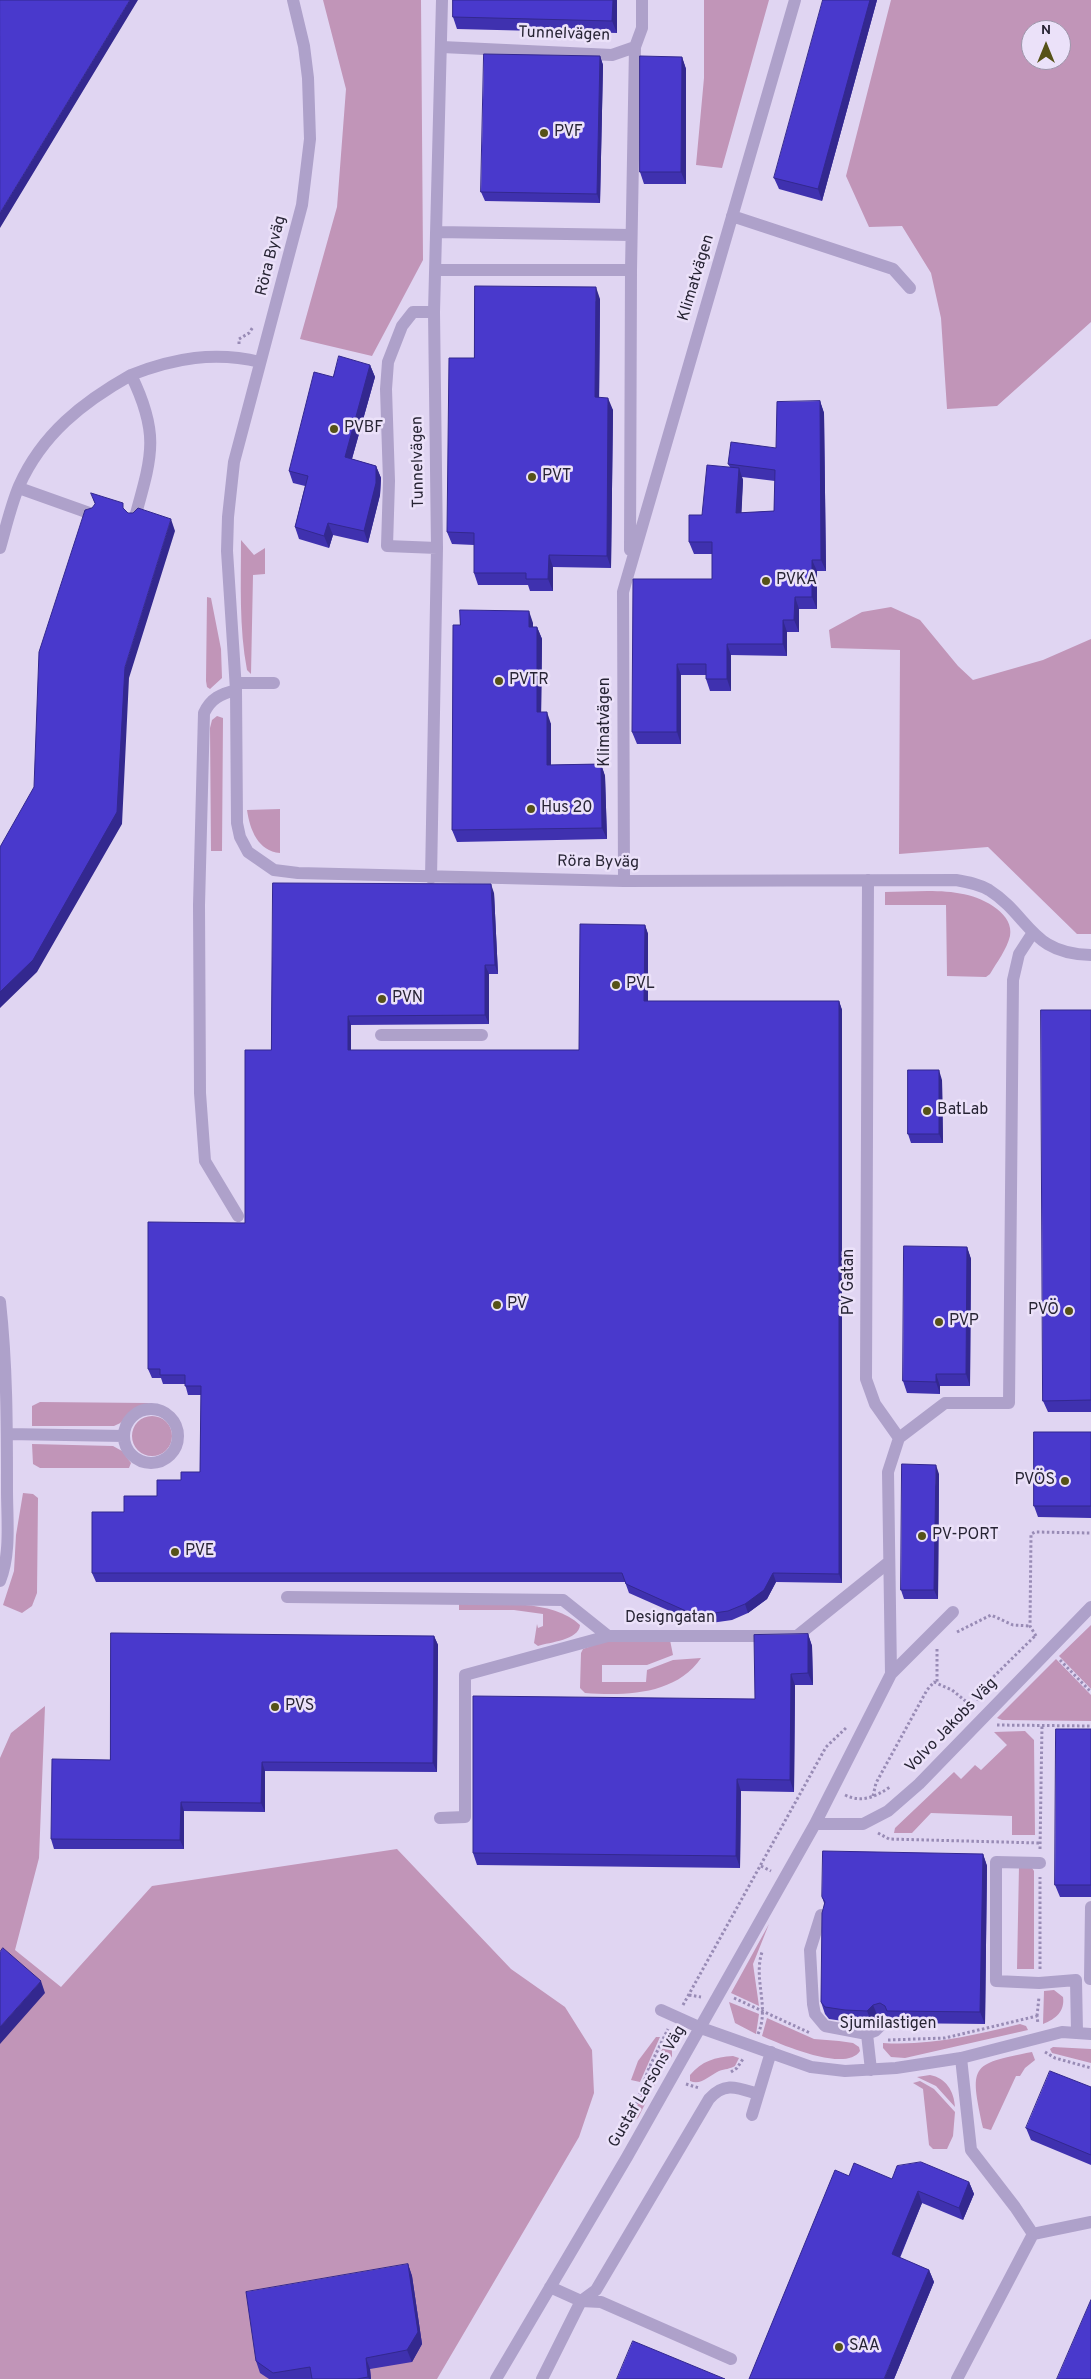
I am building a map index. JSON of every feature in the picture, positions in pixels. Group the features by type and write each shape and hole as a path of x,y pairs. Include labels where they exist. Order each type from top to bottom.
{"street":[{"name":"Röra Byväg","path":"293,0 304,46 310,102 307,175 270,332 260,362 234,462 228,517 227,551 236,687 237,823 240,837 248,852 274,870 298,873 431,878 956,880 972,882 990,890 1010,908 1032,934 1051,946 1067,952 1091,955"},
{"name":"Tunnelvägen","path":"431,878 436,548 434,312 442,0"},
{"path":"635,47 642,28 642,0"},
{"name":"Klimatvägen","path":"624,880 623,592 795,0"},
{"name":"Tunnelvägen","path":"442,47 612,55 635,47"},
{"name":"Klimatvägen","path":"630,564 631,235 635,47"},
{"path":"732,216 893,269 910,288"},
{"path":"436,232 631,235"},
{"path":"436,270 631,270"},
{"path":"434,312 413,312 402,326 388,362 386,389 389,481 387,546 436,548"},
{"path":"0,548 18,488 29,465 50,435 72,414 99,393 131,374 182,358 206,356 239,357 260,362"},
{"path":"131,374 144,400 151,432 151,451 135,517"},
{"path":"18,488 92,514"},
{"path":"238,1216 205,1161 200,1093 199,905 204,713 210,702 236,687 274,683"},
{"name":"PV Gatan","path":"868,880 866,1379 875,1404 899,1438"},
{"path":"891,1674 888,1472 899,1438 945,1403 1009,1403 1013,980 1019,954 1032,934"},
{"path":"381,1035 482,1035"},
{"path":"0,1302 7,1434 6,1549 0,1582"},
{"path":"154,1409 169,1416 175,1423 177,1441 169,1456 153,1463 136,1458 130,1452 124,1436 130,1419 145,1410 154,1409"},
{"path":"7,1434 124,1436"},
{"name":"Designgatan","path":"287,1598 563,1600 608,1636 797,1636 889,1562"},
{"name":"Volvo Jakobs Väg","path":"815,1824 863,1824 888,1811 919,1784 979,1713 1049,1649 1091,1607"},
{"path":"661,2010 700,2028 815,1824 891,1674 953,1612"},
{"path":"440,1818 465,1817 465,1675 608,1636"},
{"path":"1040,1862 996,1862 991,1891 991,1981 1040,1983 1091,1979 1091,1907"},
{"path":"821,1915 810,1950 815,2014 825,2026 868,2036 883,2023"},
{"path":"1076,1980 1077,2032"},
{"name":"Gustaf Larsons Väg","path":"496,2379 700,2028 811,2067 845,2071 871,2070 960,2058 1041,2037 1077,2032 1091,2034"},
{"path":"868,2036 871,2070"},
{"path":"752,2115 771,2052"},
{"path":"960,2058 971,2150 1015,2207 1033,2234"},
{"path":"542,2379 581,2301 596,2290 709,2099 717,2091 727,2087 758,2094"},
{"path":"1033,2234 1091,2222"},
{"path":"957,2379 1033,2234"},
{"path":"550,2287 581,2301 601,2302 732,2358"}],"path":[{"path":"239,357 239,339 249,333 257,322"},
{"path":"1091,1533 1035,1532 1031,1534 1030,1626 1036,1635 1091,1692"},
{"path":"953,1634 991,1615 1013,1625 1030,1626"},
{"path":"979,1713 980,1690 1036,1635"},
{"path":"873,1796 876,1783 928,1690 937,1682 937,1641"},
{"path":"937,1682 952,1690 998,1726 1091,1726"},
{"path":"967,1715 979,1713"},
{"path":"632,2114 649,2068 676,2016 690,1995 693,1985 826,1748 851,1722"},
{"path":"1042,1725 1040,1983 1036,2016 1047,2056 1091,2068"},
{"path":"808,1782 856,1800 873,1796 897,1783"},
{"path":"863,1824 888,1839 1040,1843"},
{"path":"758,2035 764,2012 759,1974 762,1949"},
{"name":"Sjumilastigen","path":"690,1995 729,1996 817,2035"},
{"name":"Sjumilastigen","path":"868,2036 945,2038 1036,2016"},
{"path":"649,2068 663,2074"}],"shaded area":[{"path":"323,0 421,0 423,260 372,356 300,339 337,207 346,89"},
{"path":"704,0 769,0 722,168 696,165 704,78"},
{"path":"891,0 1091,0 1091,322 997,406 947,409 941,318 931,273 902,226 869,227 846,176"},
{"path":"241,540 254,555 265,548 265,574 253,575 251,674 247,670 244,654 241,605"},
{"path":"207,597 211,598 221,649 222,678 210,689 207,687 206,681"},
{"path":"891,607 920,620 958,666 973,680 1043,660 1091,639 1091,934 1077,934 988,847 899,854 900,650 831,648 829,630 862,612"},
{"path":"217,716 223,718 222,851 211,851 210,728 212,720"},
{"path":"280,809 280,853 266,848 256,838 250,825 247,810"},
{"path":"943,891 972,896 985,901 997,909 1008,921 1010,928 1009,941 990,974 986,977 947,976 946,905 885,905 885,892"},
{"path":"40,1402 154,1403 137,1407 124,1420 114,1426 32,1426 32,1406"},
{"path":"152,1416 166,1422 172,1436 166,1450 152,1456 138,1450 132,1436 138,1422"},
{"path":"32,1444 113,1446 122,1451 131,1463 129,1468 40,1468 33,1464"},
{"path":"23,1493 33,1494 38,1498 37,1593 32,1606 22,1613 3,1605 14,1571 16,1535"},
{"path":"459,1603 540,1607 569,1617 580,1625 575,1634 569,1637 538,1646 534,1643 537,1624 538,1628 543,1626 543,1614 514,1610 459,1610"},
{"path":"1091,1625 1091,1689 1059,1656"},
{"path":"608,1640 670,1640 673,1655 647,1665 602,1665 602,1682 646,1682 647,1670 673,1660 701,1658 678,1680 664,1686 633,1693 585,1693 580,1688 581,1653 583,1649"},
{"path":"1056,1659 1091,1695 1091,1721 1002,1720 997,1718"},
{"path":"45,1706 39,1858 15,1950 61,1987 152,1886 397,1849 511,1969 565,2007 592,2050 594,2093 579,2137 437,2379 0,2379 0,1758 11,1733"},
{"path":"1025,1731 1034,1740 1035,1835 1012,1835 1012,1816 931,1813 912,1833 894,1833 895,1828 954,1772 961,1779 975,1765 981,1770 1007,1745 994,1732"},
{"path":"1019,1866 1032,1868 1034,1871 1034,1969 1017,1969"},
{"path":"769,1924 753,1964 759,2006 731,1993"},
{"path":"1054,1990 1063,1997 1063,2006 1056,2017 1043,2024 1044,1991"},
{"path":"729,2002 759,2014 756,2034 735,2023"},
{"path":"767,2018 814,2039 853,2043 859,2047 860,2051 853,2057 841,2059 812,2055 797,2050 762,2036"},
{"path":"1020,2024 1026,2026 1028,2030 905,2058 891,2057 883,2048 883,2043 935,2041 969,2036"},
{"path":"656,2037 660,2037 640,2082 631,2080 638,2061"},
{"path":"667,2039 672,2042 672,2056 664,2069 655,2064"},
{"path":"1053,2047 1091,2049 1091,2063 1052,2053 1050,2049"},
{"path":"1032,2052 1035,2060 1025,2068 1020,2076 1016,2076 991,2130 983,2128 976,2092 976,2080 979,2071 985,2065 996,2060"},
{"path":"733,2056 739,2058 735,2066 719,2071 702,2081 690,2081 690,2075 704,2063 720,2057"},
{"path":"652,2074 658,2078 638,2118 635,2120 638,2102"},
{"path":"930,2075 945,2082 953,2096 955,2107 936,2086 917,2077"},
{"path":"920,2081 934,2089 955,2112 953,2136 947,2149 933,2149 929,2145 923,2089 913,2083"}],"building":[{"path":"0,0 130,0 0,213"},
{"path":"453,0 613,0 612,21 453,17"},
{"path":"823,0 870,0 818,189 774,178"},
{"name":"PVF","path":"484,54 600,56 597,194 481,192"},
{"path":"640,56 682,57 681,172 640,172"},
{"name":"PVT","path":"475,286 596,287 595,397 608,398 607,556 549,555 548,579 526,579 526,573 474,573 474,533 447,532 449,358 474,358"},
{"name":"PVBF","path":"339,356 370,365 345,457 376,466 376,483 364,531 328,523 324,536 295,527 308,476 289,471 314,372 333,377"},
{"name":"PVKA","path":"820,401 821,560 812,560 812,597 795,597 794,620 783,620 783,644 727,644 727,679 706,679 706,664 677,664 677,732 632,732 633,579 712,579 712,542 689,542 689,515 702,515 707,465 739,468 736,513 774,511 775,470 728,464 731,442 776,448 777,402"},
{"path":"91,493 123,503 123,508 128,513 133,513 138,508 171,519 125,667 117,812 33,960 0,992 0,847 34,787 39,652 85,510 92,508 95,504"},
{"path":"460,610 529,611 529,627 537,627 537,712 547,712 547,765 601,764 602,828 452,830 453,625 460,625"},
{"name":"PV","path":"273,883 491,884 495,965 485,965 485,1015 348,1016 348,1050 579,1050 580,924 645,925 644,1001 839,1001 839,1574 773,1573 764,1590 745,1604 728,1611 707,1614 686,1611 626,1584 622,1573 92,1573 92,1512 124,1512 124,1496 157,1496 157,1480 181,1480 181,1472 200,1472 201,1386 185,1386 185,1375 160,1375 160,1369 148,1369 148,1222 245,1223 245,1050 271,1050"},
{"name":"PVÖ","path":"1041,1010 1091,1010 1091,1400 1043,1401"},
{"name":"BatLab","path":"908,1070 939,1070 939,1134 908,1134"},
{"name":"PVP","path":"904,1246 967,1247 966,1374 936,1374 936,1382 903,1381"},
{"name":"PVÖS","path":"1034,1432 1091,1432 1091,1506 1034,1506"},
{"name":"PV-PORT","path":"902,1464 936,1465 934,1590 901,1590"},
{"name":"PVS","path":"111,1633 434,1636 433,1763 262,1762 261,1803 181,1802 180,1840 51,1839 52,1759 110,1760"},
{"path":"808,1634 808,1673 791,1674 790,1780 737,1779 736,1856 473,1853 473,1696 755,1699 754,1635"},
{"path":"1056,1729 1091,1729 1091,1885 1055,1885"},
{"path":"823,1851 983,1854 980,2012 887,2011 885,2006 880,2003 873,2005 867,2011 825,2007 821,2002 822,1913 825,1902 822,1897"},
{"path":"3,1948 41,1981 0,2027 0,1952"},
{"path":"1050,2071 1091,2087 1091,2155 1026,2128"},
{"path":"921,2162 969,2182 959,2208 918,2191 892,2254 929,2270 884,2379 749,2379 835,2170 849,2176 854,2163 892,2179 897,2166"},
{"path":"408,2264 418,2332 407,2350 366,2358 368,2377 357,2379 312,2379 310,2367 273,2373 256,2361 246,2292"},
{"path":"1091,2300 1091,2379 1057,2379"},
{"path":"633,2341 725,2379 617,2379"}],"place":[{"name":"PVF","path":"544,133"},
{"name":"PVBF","path":"334,429"},
{"name":"PVT","path":"532,477"},
{"name":"PVKA","path":"766,581"},
{"name":"PVTR","path":"499,681"},
{"name":"Hus 20","path":"531,809"},
{"name":"PVL","path":"616,985"},
{"name":"PVN","path":"382,999"},
{"name":"BatLab","path":"927,1111"},
{"name":"PV","path":"497,1305"},
{"name":"PVÖ","path":"1069,1311"},
{"name":"PVP","path":"939,1322"},
{"name":"PVÖS","path":"1065,1481"},
{"name":"PV-PORT","path":"922,1536"},
{"name":"PVE","path":"175,1552"},
{"name":"PVS","path":"275,1707"},
{"name":"SAA","path":"839,2347"}]}
